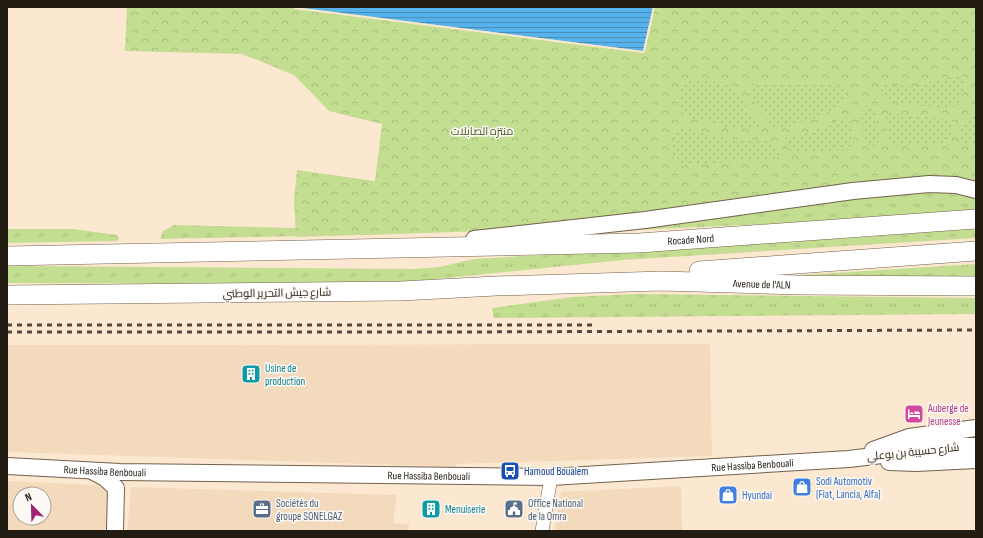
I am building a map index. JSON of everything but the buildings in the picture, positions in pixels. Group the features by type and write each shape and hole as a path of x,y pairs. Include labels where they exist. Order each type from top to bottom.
{"highway":[{"name":"Rocade Nord","path":"405,248 639,243 976,219"},
{"path":"7,256 173,254 405,248"},
{"path":"547,285 578,276 619,276 976,251"},
{"name":"Avenue de l'ALN","path":"547,285 662,281 798,285 976,286"},
{"name":"شارع جيش التحرير الوطني","path":"7,295 401,291 547,285"}],"main road":[{"path":"405,248 645,220 853,191 929,184 956,185 976,190"},
{"path":"849,459 909,437 976,428"},
{"name":"شارع حسيبة بن بوعلي","path":"849,459 955,446 976,446"},
{"path":"849,459 916,463 976,460"},
{"name":"Rue Hassiba Benbouali","path":"7,466 90,470 551,477 849,459"},
{"path":"90,470 105,478 116,488 115,531"}],"street":[{"path":"542,531 551,477"}],"shaded area":[{"path":"710,344 712,456 456,464 456,467 7,452 7,345"},
{"path":"7,481 97,485 103,488 108,495 110,504 108,531 7,531"},
{"path":"681,486 682,531 554,531 561,492"},
{"name":"Sociétés du groupe SONELGAZ","path":"131,487 397,495 393,523 409,524 408,531 127,531"}],"green space":[{"name":"منتزه الصابلات","path":"127,7 295,7 643,51 653,7 976,7 976,179 942,176 909,178 490,231 296,237 294,200 297,170 375,181 382,124 329,111 294,75 242,54 125,51"},
{"path":"962,75 966,80 962,96 958,104 951,108 906,105 885,99 880,90 885,85 914,86"},
{"path":"685,81 730,83 761,126 760,128 757,130 726,127 683,116 679,109 679,93"},
{"path":"756,83 840,84 845,91 846,100 832,109 811,119 789,126 774,126 764,115 749,93 750,87"},
{"path":"868,106 875,111 880,139 875,146 871,147 866,140 861,122 862,111 864,107"},
{"path":"889,113 949,119 953,122 949,139 939,144 894,146 888,138 885,117"},
{"path":"976,116 976,145 963,145 959,139 963,124 971,117"},
{"path":"845,117 850,119 854,144 851,148 796,154 791,152 784,143 786,138 811,132"},
{"path":"681,127 700,133 729,139 765,140 773,143 780,153 780,156 778,158 680,166 676,164 674,160 673,151 676,128"},
{"path":"976,170 976,210 807,222 617,231 764,198 396,234 160,239 163,231 174,225 297,228"},
{"path":"976,228 976,238 623,260 417,281 286,284 7,283 7,266 414,269 439,267 474,259 865,237"},
{"path":"7,229 73,229 117,235 119,238 117,241 7,243"},
{"path":"976,264 976,276 802,278 802,275"},
{"path":"634,294 976,298 976,314 494,318 492,308 572,297"}],"water":[{"path":"295,7 653,7 643,51"}],"pier":[{"path":"293,7 643,51 653,7 655,7 645,52 643,53 294,9"}],"railway":[{"path":"7,325 594,325"},
{"path":"7,332 976,330"}],"place":[{"name":"Usine de production","path":"251,374"},
{"name":"Auberge de Jeunesse","path":"914,414"},
{"name":"Hamoud Boualem","path":"510,471"},
{"name":"Sodi Automotiv (Fiat, Lancia, Alfa)","path":"802,487"},
{"name":"Hyundai","path":"728,495"},
{"name":"Sociétés du groupe SONELGAZ","path":"262,509"},
{"name":"Menuiserie","path":"431,509"},
{"name":"Office National de la Omra","path":"514,509"}]}
